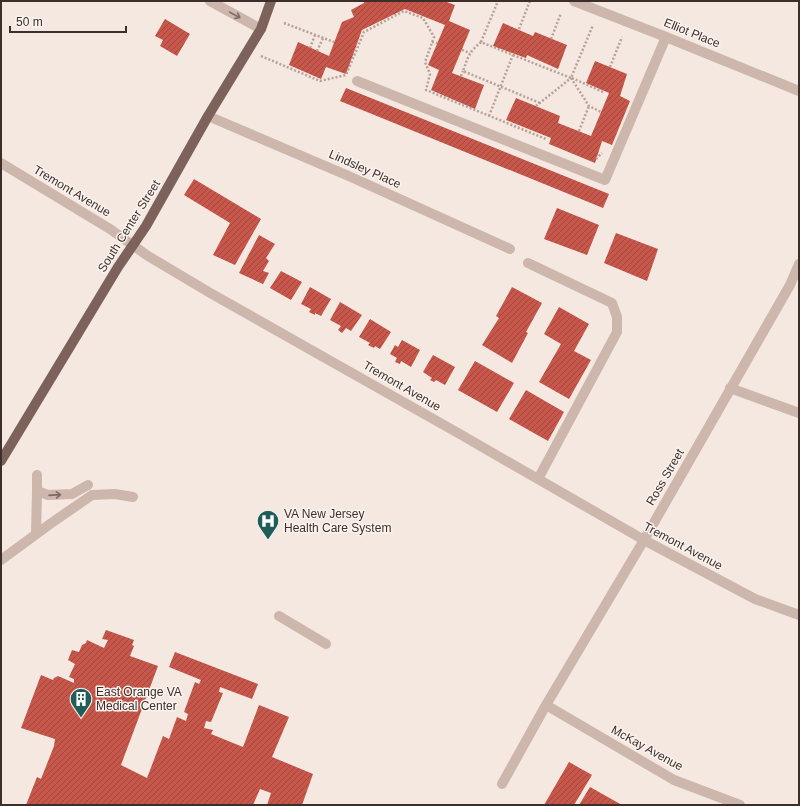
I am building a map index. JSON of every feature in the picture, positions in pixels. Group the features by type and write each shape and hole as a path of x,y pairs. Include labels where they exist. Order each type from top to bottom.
{"main road":[{"name":"South Center Street","path":"1,461 114,273 146,226 208,116 261,29 271,1"}],"street":[{"path":"210,1 261,29"},
{"name":"Elliot Place","path":"574,1 799,91"},
{"path":"357,81 605,180 666,37"},
{"name":"Lindsley Place","path":"208,116 351,177 510,249"},
{"name":"Tremont Avenue","path":"1,163 110,229 148,256 212,294 644,540 755,599 799,615"},
{"path":"528,263 612,303 617,317 617,332 538,479"},
{"name":"Ross Street","path":"502,784 546,705 644,540 790,285 799,264"},
{"path":"730,388 799,413"},
{"path":"36,534 38,475"},
{"path":"37,491 48,496 72,494 88,485"},
{"path":"1,560 92,496 115,494 133,497"},
{"path":"279,616 326,644"},
{"name":"McKay Avenue","path":"546,705 674,780 740,805"}],"path":[{"path":"461,76 470,53 481,42 498,1"},
{"path":"518,29 530,1"},
{"path":"261,56 320,81 346,75 364,32 404,11 423,18 434,37 425,62 430,74 426,90 546,139"},
{"path":"551,39 561,13"},
{"path":"284,23 334,42"},
{"path":"536,106 571,78 593,25"},
{"path":"310,48 315,35"},
{"path":"610,67 622,37"},
{"path":"317,51 323,38"},
{"path":"432,42 437,43"},
{"path":"481,42 604,92"},
{"path":"462,50 470,53"},
{"path":"489,116 513,55"},
{"path":"463,71 540,103"},
{"path":"571,78 589,106 601,112"},
{"path":"579,131 589,106"}],"building":[{"path":"364,1 444,1 455,5 449,21 470,30 452,73 484,85 475,109 431,90 439,70 428,65 445,25 405,9 362,30 346,74 326,67 321,79 289,65 298,42 329,56 342,22 354,17 351,10 364,3"},
{"path":"165,19 190,34 177,56 160,46 163,40 155,36"},
{"path":"503,23 533,36 535,32 567,45 558,69 527,55 526,58 493,46"},
{"path":"595,61 627,74 620,96 630,101 612,145 602,141 595,163 549,144 551,138 506,120 516,98 560,116 558,123 591,136 609,93 586,83"},
{"path":"346,88 609,194 603,208 340,101"},
{"path":"194,179 261,219 235,265 213,255 230,223 184,195"},
{"path":"557,208 599,225 587,255 544,239"},
{"path":"616,233 658,249 647,281 604,263"},
{"path":"259,235 275,244 266,258 269,261 263,271 269,273 263,284 239,273"},
{"path":"281,271 302,282 291,300 270,288"},
{"path":"310,287 331,299 321,316 309,312 311,309 301,304"},
{"path":"512,287 542,303 526,332 528,333 512,363 482,345 499,318 496,316"},
{"path":"340,302 362,315 351,331 346,328 342,333 338,330 341,326 330,320"},
{"path":"559,307 589,324 574,351 591,360 569,399 539,382 561,344 544,334"},
{"path":"370,319 391,332 380,349 375,346 374,348 368,345 370,343 359,337"},
{"path":"402,340 420,350 411,367 401,361 400,364 395,362 397,358 390,354 395,345 398,347"},
{"path":"433,355 455,367 445,385 436,380 434,382 430,380 432,378 423,372"},
{"path":"475,361 514,383 497,412 458,390"},
{"path":"526,390 564,412 548,441 509,419"},
{"name":"East Orange VA Medical Center","path":"106,630 134,640 132,645 134,646 130,656 158,666 121,765 147,778 163,736 169,739 177,717 186,721 188,714 184,712 195,682 199,684 201,680 169,667 175,652 258,684 252,699 220,687 219,692 223,693 211,722 206,721 204,728 213,730 211,734 243,747 259,705 289,717 272,757 313,774 302,805 267,805 271,793 260,789 253,805 26,805 37,777 41,779 54,746 55,739 21,728 41,675 53,680 58,676 74,683 74,679 69,677 75,664 68,660 72,650 79,652 82,645 86,643 87,640 104,648 108,640 102,639"},
{"path":"569,762 592,775 574,805 544,805"},
{"path":"590,787 622,805 579,805"}],"place":[{"name":"VA New Jersey Health Care System","path":"268,540"},
{"name":"East Orange VA Medical Center","path":"81,718"}]}
